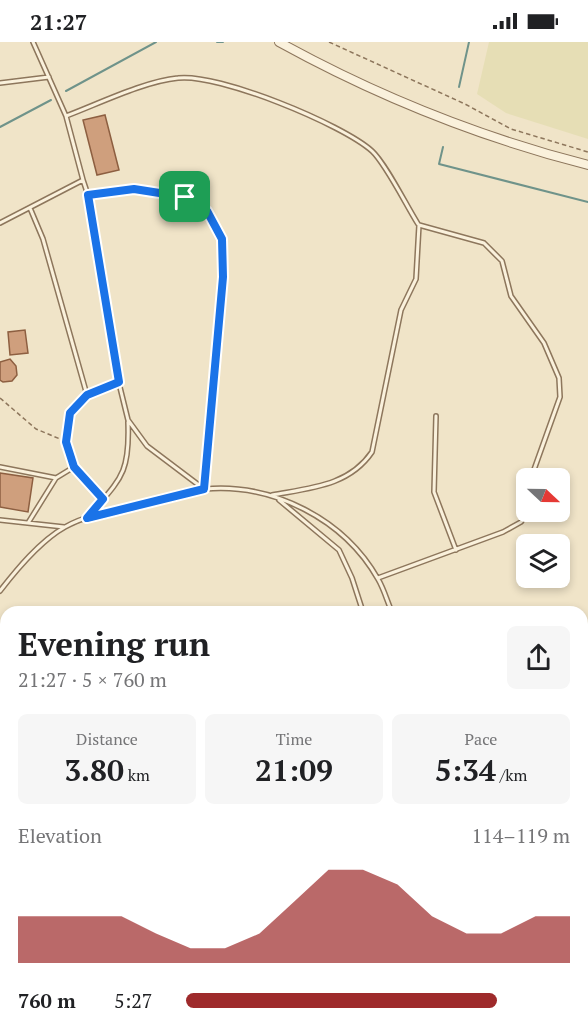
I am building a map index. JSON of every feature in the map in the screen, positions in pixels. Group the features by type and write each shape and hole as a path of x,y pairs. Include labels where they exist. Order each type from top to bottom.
{"street":[{"path":"279,42 370,89 443,120 520,146 588,165"}],"lane":[{"path":"33,42 66,116 88,195 119,382 128,420 129,454 121,478 87,518"},
{"path":"0,83 49,77"},
{"path":"66,116 178,78 206,79 241,88 352,136 374,153 418,225 416,279 401,310 372,453 362,467 345,479 272,495"},
{"path":"0,223 83,180"},
{"path":"88,195 134,189 185,197 207,211 222,239 223,277 204,489"},
{"path":"30,208 43,239 87,395"},
{"path":"418,225 484,243 502,261 511,296 544,343 560,378 560,397 535,468"},
{"path":"103,499 74,467 66,442 70,413 87,395 119,382"},
{"path":"436,416 434,492 456,550"},
{"path":"128,420 147,446 204,489"},
{"path":"0,466 56,478"},
{"path":"28,523 56,478 74,467"},
{"path":"0,591 47,540 64,527 87,518 204,489 246,489 272,495 318,516 356,548 378,578 390,606"},
{"path":"272,495 293,509 339,550 352,578 361,606"},
{"path":"0,520 64,527"},
{"path":"378,578 503,532 521,522"}],"path":[{"path":"329,42 459,101 511,129 588,152"},
{"path":"0,398 36,429 66,442"}],"shaded area":[{"path":"489,42 588,42 588,139 506,113 477,94"}],"building":[{"path":"105,115 119,170 97,175 83,120"},
{"path":"25,330 28,353 10,355 8,332"},
{"path":"10,359 16,366 17,375 12,381 3,382 0,380 0,362"},
{"path":"0,473 33,478 28,512 0,507"}],"waterway":[{"path":"66,91 156,42"},
{"path":"217,42 223,42"},
{"path":"459,87 469,42"},
{"path":"0,127 51,100"},
{"path":"443,147 439,164 588,202"}],"route":[{"path":"134,189 185,197 207,211 222,239 223,277 204,489 87,518 103,499 74,467 66,442 70,413 87,395 119,382 114,363 88,195 134,189"}]}
